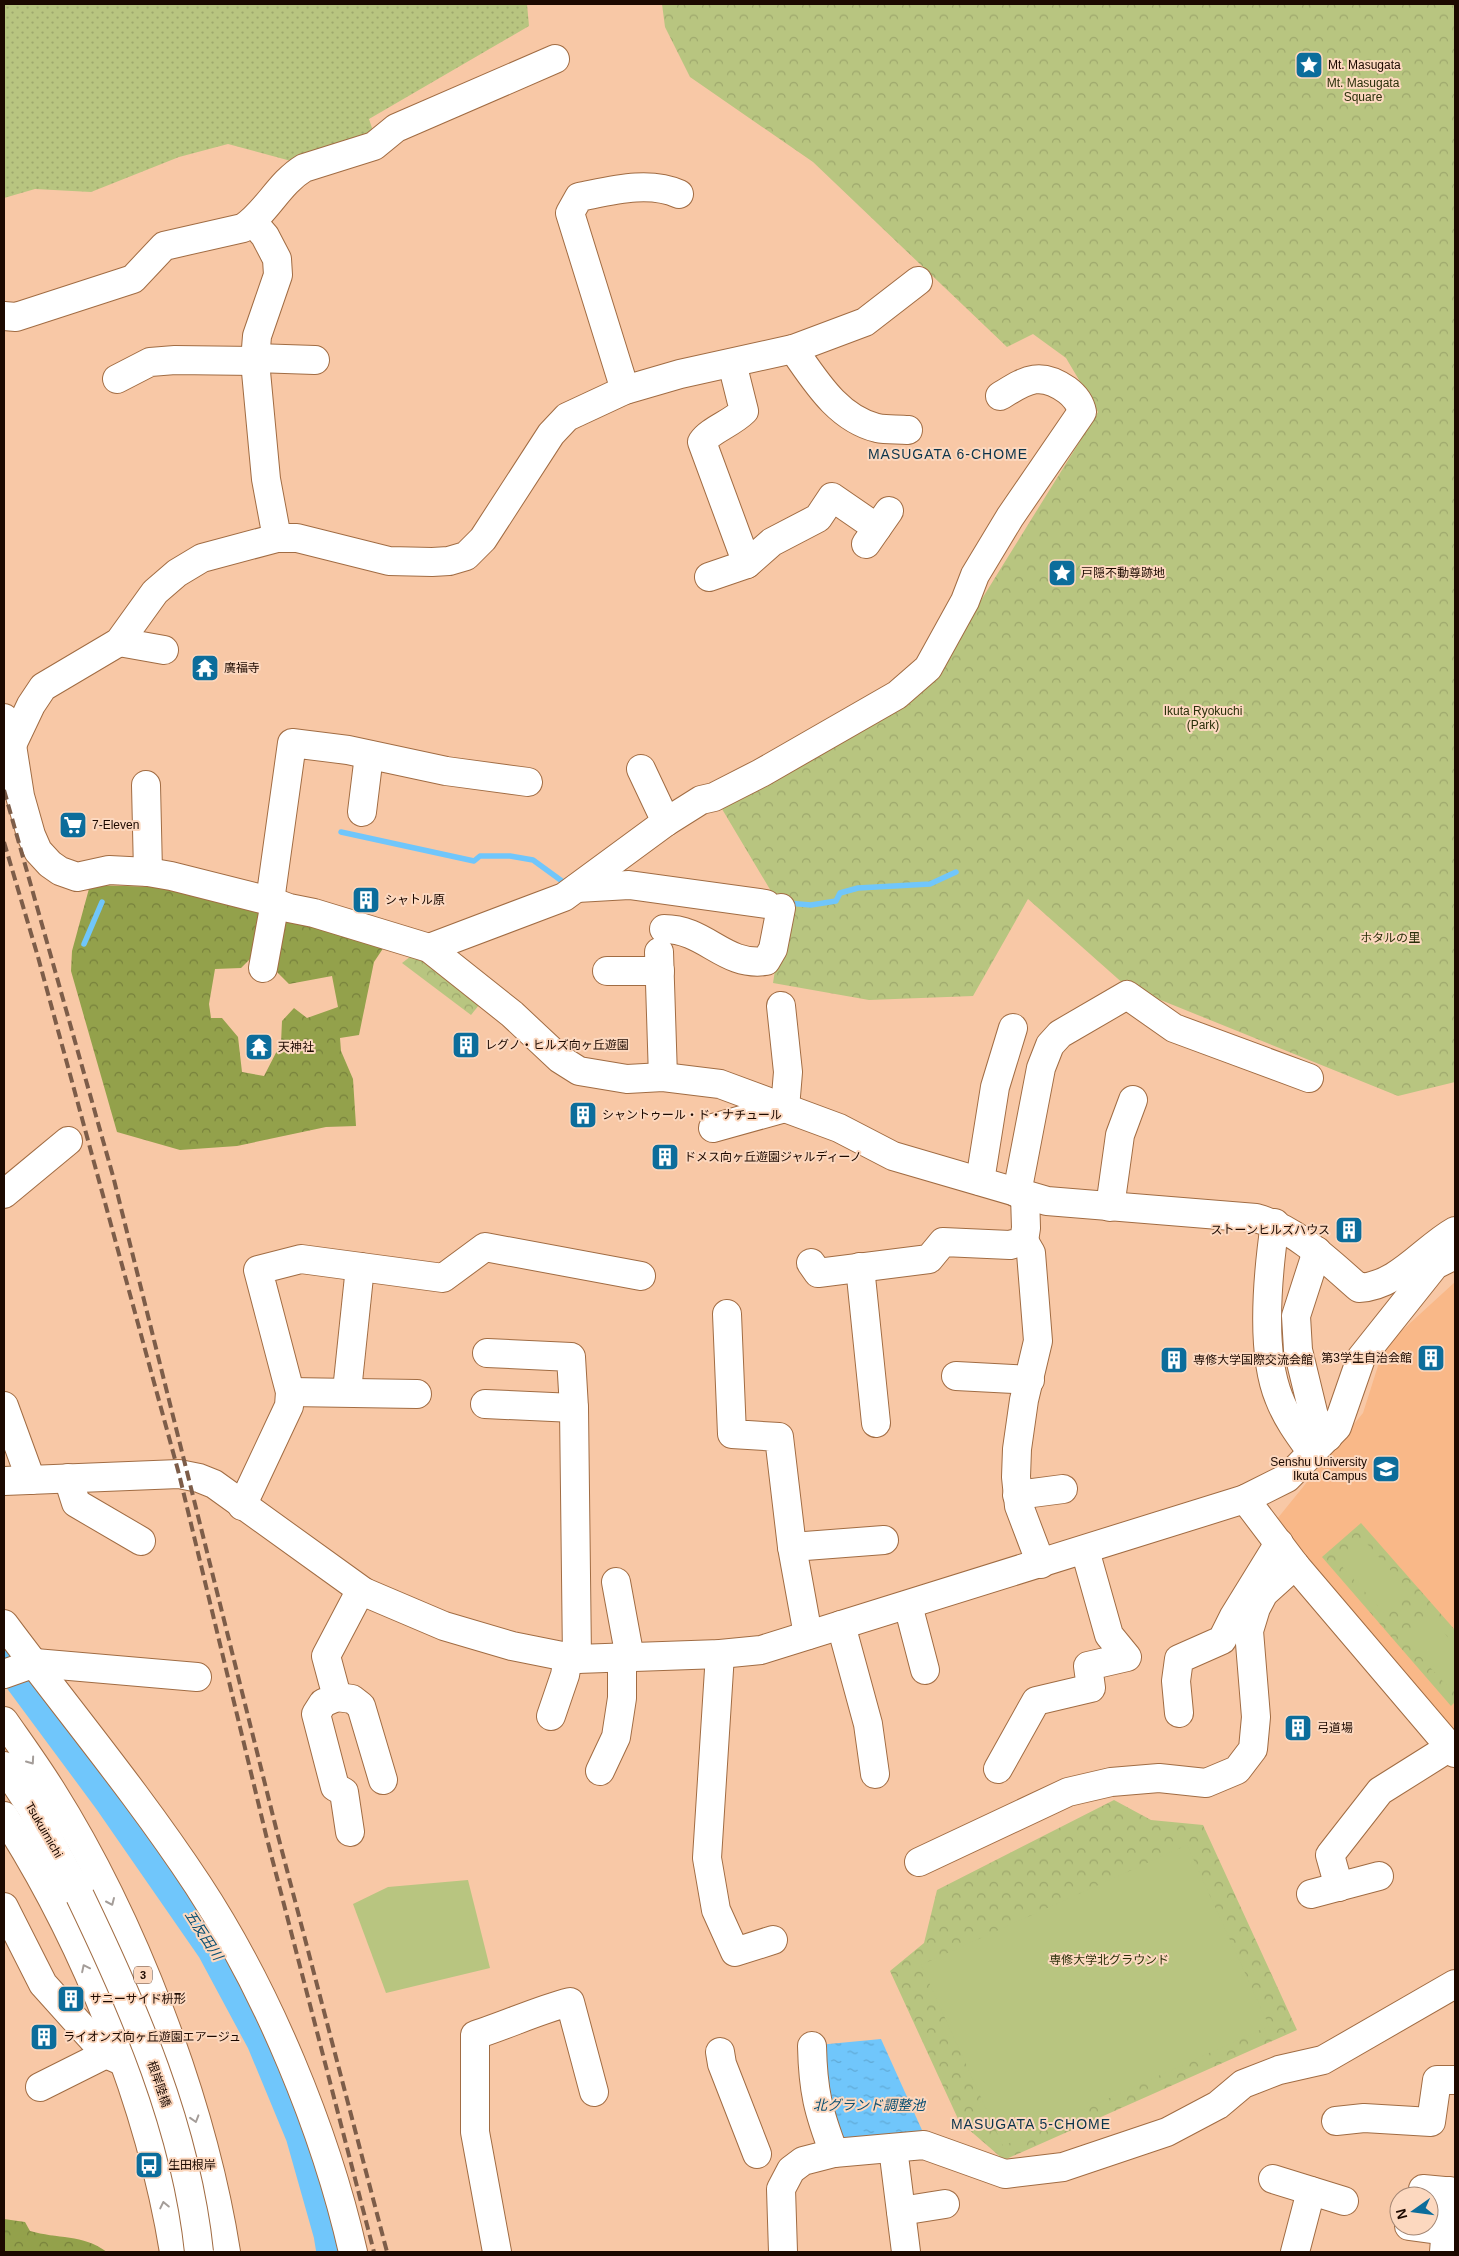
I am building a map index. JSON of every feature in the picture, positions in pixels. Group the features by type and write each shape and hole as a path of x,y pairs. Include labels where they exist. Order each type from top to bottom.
{"street":[{"path":"4,316 16,317 133,279 164,246 243,228 253,222 294,174 304,168 374,146 396,128 555,59"},
{"path":"625,390 570,213 578,197 627,187 670,190 679,194"},
{"path":"253,222 265,236 277,259 278,275 257,336 255,359 266,479 277,538"},
{"path":"12,745 31,705 43,688 119,642 155,592 177,573 202,558 277,538 297,538 389,561 440,561 466,556 484,539 551,434 568,417 625,390 793,349 865,322 918,281"},
{"path":"793,349 821,388 847,415 876,428 908,430"},
{"path":"117,378 150,362 255,359 315,360"},
{"path":"732,363 744,411 733,422 706,436 702,442 747,564"},
{"path":"429,948 564,897 666,822 701,800 714,797 761,773 897,695 928,668 962,607 975,575 1010,517 1082,412 1080,404 1071,394 1060,385 1044,379 1023,383 1000,396"},
{"path":"709,577 747,564 772,542 818,518 832,497 877,528"},
{"path":"119,642 164,650"},
{"path":"4,718 12,745 12,797 38,851 50,864 60,871 77,877 109,870 148,872 272,902 429,948 512,1014 560,1059 579,1071 627,1079 663,1077 720,1084 839,1128 893,1156 1047,1201 1256,1218 1275,1223 1317,1252 1359,1288 1373,1287 1409,1267 1442,1238 1455,1231"},
{"path":"263,968 292,743 369,755 446,771 528,782"},
{"path":"357,800 369,755"},
{"path":"641,769 666,822"},
{"path":"146,786 148,872"},
{"path":"577,888 629,885 773,906 773,948 766,961 752,963 724,955 708,942 680,929 664,945 618,965"},
{"path":"663,1077 664,945 676,892"},
{"path":"1041,1564 1017,1496 1017,1449 1024,1400 1038,1341 1031,1253 1024,1241 1021,1194 1041,1068 1050,1045 1060,1034 1127,995 1174,1028 1309,1078"},
{"path":"781,1006 788,1072 786,1108"},
{"path":"980,1181 988,1085 1013,1028"},
{"path":"1110,1206 1120,1134 1133,1100"},
{"path":"713,1128 786,1108"},
{"path":"4,1194 68,1141"},
{"path":"1275,1223 1267,1292 1271,1365 1289,1421 1320,1445"},
{"path":"814,1268 860,1267 928,1259 943,1242 1010,1245 1024,1241"},
{"path":"242,1506 289,1406 290,1392 258,1270 301,1259 443,1278 485,1247 641,1276"},
{"path":"1317,1252 1296,1316 1298,1350 1320,1445"},
{"path":"4,1481 179,1474 199,1478 214,1484 364,1592 444,1626 512,1646 572,1659 720,1654 761,1650 1245,1499 1286,1478 1337,1427 1361,1358 1435,1265 1455,1255"},
{"path":"347,1391 360,1267"},
{"path":"860,1267 876,1423"},
{"path":"727,1314 732,1434 779,1437 792,1547 808,1634"},
{"path":"487,1353 571,1357 574,1408 572,1659 551,1716"},
{"path":"956,1376 1030,1380"},
{"path":"290,1392 347,1391 417,1394"},
{"path":"485,1404 574,1408"},
{"path":"4,1406 31,1480"},
{"path":"68,1478 76,1503 141,1541"},
{"path":"1017,1496 1063,1489"},
{"path":"1245,1499 1295,1564 1453,1750 1380,1791 1330,1855 1339,1886"},
{"path":"792,1547 884,1540"},
{"path":"1178,1713 1176,1681 1179,1660 1222,1640 1234,1616 1279,1543"},
{"path":"998,1769 1022,1746 1036,1701 1094,1698 1088,1666 1127,1657 1109,1635 1085,1550"},
{"path":"919,1862 1068,1792 1111,1782 1159,1778 1206,1783 1236,1770 1253,1749 1255,1708 1249,1631 1256,1608 1264,1592 1295,1564"},
{"path":"600,1771 616,1737 626,1658 616,1582"},
{"path":"337,1698 326,1656 356,1599 364,1592"},
{"path":"908,1605 925,1670"},
{"path":"4,1624 18,1669 162,1833 198,1885 238,1950 295,2074 340,2196 353,2252"},
{"path":"841,1625 868,1724 875,1774"},
{"path":"720,1654 707,1858 715,1902 734,1952 773,1940"},
{"path":"18,1669 197,1678"},
{"path":"350,1832 344,1792 334,1787 316,1714 323,1703 337,1698 352,1699 362,1706 383,1780"},
{"name":"3","path":"4,1721 51,1789 103,1883 169,2039 203,2148 226,2252"},
{"name":"Tsukuimichi","path":"4,1766 31,1807 80,1896"},
{"path":"4,1816 30,1860 73,1943 115,2058 137,2103 162,2195 174,2252"},
{"path":"1311,1894 1379,1876"},
{"name":"根岸陸橋","path":"80,1896 114,1966 144,2039 169,2112 188,2188 199,2252"},
{"path":"4,1907 14,1954 115,2058 138,2065 156,2060 163,2055 169,2039"},
{"path":"783,2252 781,2189 791,2170 803,2161 834,2153 924,2145 1005,2174 1063,2167 1167,2132 1218,2105 1243,2084 1279,2070 1323,2060 1455,1984"},
{"path":"497,2252 475,2132 475,2035 515,2022 541,2010 570,2002 594,2092"},
{"path":"812,2046 813,2086 834,2153"},
{"path":"720,2052 722,2064 765,2182 781,2189"},
{"path":"40,2087 115,2058"},
{"path":"1336,2121 1364,2118 1431,2122 1437,2080 1455,2080"},
{"path":"137,2103 144,2089 152,2084 171,2082 184,2086"},
{"path":"893,2148 906,2252"},
{"path":"1273,2180 1344,2201"},
{"path":"1295,2252 1311,2191"},
{"path":"1432,2236 1445,2242 1442,2191"},
{"path":"901,2211 945,2204"}],"shaded area":[{"name":"Senshu University Ikuta Campus","path":"1455,1282 1455,1736 1273,1524 1363,1413 1384,1347"}],"green space":[{"path":"4,4 527,4 529,26 369,119 374,134 291,161 228,144 179,157 91,192 35,189 4,198"},
{"name":"Ikuta Ryokuchi (Park)","path":"662,4 1455,4 1455,1082 1398,1096 1126,986 1028,899 973,996 869,1000 773,983 784,913 722,809 929,684 1098,412 1066,358 1033,334 1007,347 813,162 690,77 665,27"},
{"path":"90,885 159,887 246,903 263,915 252,957 241,968 215,969 209,1004 211,1018 222,1018 238,1037 242,1072 264,1076 281,1043 282,1021 294,1008 307,1018 338,1007 332,976 289,984 274,969 280,915 388,941 374,962 359,1035 340,1038 341,1051 353,1079 356,1126 326,1127 237,1146 180,1150 117,1132 71,971 72,951"},
{"path":"415,953 483,1000 471,1015 402,963"},
{"path":"1361,1523 1455,1630 1455,1702 1451,1706 1322,1557"},
{"path":"1362,1538 1409,1591 1384,1613 1337,1561"},
{"path":"1427,1614 1455,1645 1455,1682 1449,1688 1402,1637"},
{"name":"専修大学北グラウンド","path":"1114,1800 1151,1820 1203,1825 1297,2030 1004,2160 959,2121 890,1971 924,1943 937,1890"},
{"name":"専修大学北グラウンド","path":"1187,1845 1269,2026 1003,2146 921,1965"},
{"path":"468,1880 490,1968 386,1993 353,1904 388,1887"},
{"path":"4,2219 25,2222 30,2231 89,2242 107,2252 4,2252"}],"water":[{"name":"北グランド調整池","path":"881,2039 926,2139 839,2146 818,2045"}],"waterway":[{"path":"341,832 474,861 480,856 510,856 533,860 566,884"},
{"path":"787,903 811,905 836,901 840,893 858,888 930,884 956,872"},
{"path":"84,944 102,902"},
{"name":"五反田川","path":"4,1655 110,1798 214,1948 264,2041 303,2135 331,2234 334,2252"}],"railway":[{"path":"4,790 113,1176 277,1832 387,2252"},
{"path":"4,842 38,957 179,1474 266,1835 374,2252"}],"place":[{"name":"Mt. Masugata","path":"1309,65"},
{"name":"戸隠不動尊跡地","path":"1062,573"},
{"name":"廣福寺","path":"205,668"},
{"name":"7-Eleven","path":"73,825"},
{"name":"シャトル原","path":"366,900"},
{"name":"レグノ・ヒルズ向ヶ丘遊園","path":"466,1045"},
{"name":"天神社","path":"259,1047"},
{"name":"シャントゥール・ド・ナチュール","path":"583,1115"},
{"name":"ドメス向ヶ丘遊園ジャルディーノ","path":"665,1157"},
{"name":"ストーンヒルズハウス","path":"1349,1230"},
{"name":"第3学生自治会館","path":"1431,1358"},
{"name":"専修大学国際交流会館","path":"1174,1360"},
{"name":"Senshu University Ikuta Campus","path":"1386,1469"},
{"name":"弓道場","path":"1298,1728"},
{"name":"サニーサイド枡形","path":"71,1999"},
{"name":"ライオンズ向ヶ丘遊園エアージュ","path":"44,2037"},
{"name":"生田根岸","path":"149,2165"}],"district":[{"name":"MASUGATA 6-CHOME","path":"948,454"},
{"name":"MASUGATA 5-CHOME","path":"1031,2124"}],"park label":[{"name":"Mt. Masugata Square","path":"1363,90"},
{"name":"ホタルの里","path":"1390,938"}]}
